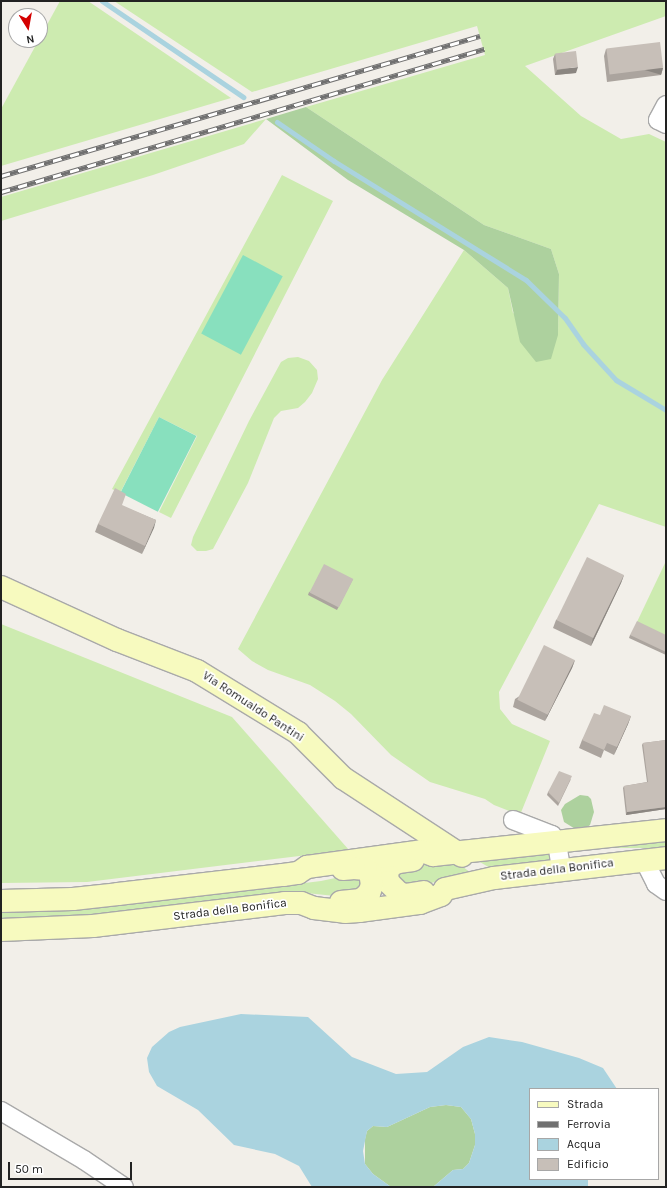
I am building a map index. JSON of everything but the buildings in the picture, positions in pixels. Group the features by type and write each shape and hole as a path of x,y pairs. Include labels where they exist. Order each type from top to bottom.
{"main road":[{"name":"Via Romualdo Pantini","path":"1,587 117,640 197,672 298,733 343,778 459,853 486,874 501,877"},
{"path":"445,889 438,888 405,895 395,891 388,882 387,873 390,866 394,864 433,855 557,843 666,830"},
{"path":"298,873 307,867 399,854 422,851 433,855"},
{"name":"Strada della Bonifica","path":"1,930 93,926 286,903 300,903 314,908 345,912 359,911 420,903 441,895 445,889 501,877 666,858"},
{"path":"1,901 88,897 298,873 309,876 361,868 370,872 372,879 369,893 361,900 345,902 314,900 300,903"}],"street":[{"path":"513,820 552,835 557,843 560,863 567,869"},
{"path":"644,860 656,884 666,891"},
{"path":"1,1110 84,1160 124,1187"}],"green space":[{"path":"60,1 88,1 231,98 1,166 1,109 34,48 48,48 48,23"},
{"path":"114,1 666,1 666,16 525,66 581,116 621,139 649,134 666,142 666,527 599,504 499,692 500,709 512,724 550,741 520,815 494,805 485,799 430,782 391,755 351,714 335,701 310,685 268,670 252,661 238,649 382,380 464,250 508,288 513,313 558,335 559,274 551,249 484,225 306,107 485,55 477,26 252,92"},
{"path":"306,107 484,225 551,249 559,274 558,335 551,359 536,362 520,342 508,288 464,250 348,180 266,119"},
{"path":"266,119 244,144 153,175 1,221 1,197"},
{"path":"282,175 333,201 171,518 159,512 197,436 159,417 120,493 112,489"},
{"path":"243,255 283,276 241,355 201,334"},
{"path":"298,357 309,361 317,370 318,379 312,393 298,408 281,411 274,418 248,483 213,549 197,551 191,545 193,537 249,421 281,362 288,358"},
{"path":"159,417 196,436 158,512 120,493"},
{"path":"666,561 666,638 636,624"},
{"path":"1,624 232,717 349,850 87,882 1,883"},
{"path":"580,795 588,796 591,799 594,812 590,825 582,831 577,830 564,822 561,810 565,804"},
{"path":"563,838 666,838 666,848 563,848"},
{"path":"554,852 555,862 492,869 478,861"},
{"path":"458,863 471,873 450,877 413,889 401,887 395,871 409,866"},
{"path":"359,873 366,888 335,896 306,893 286,894 138,913 1,921 1,912 59,911 127,905 321,881"},
{"path":"446,1105 461,1107 471,1119 475,1134 475,1145 469,1163 463,1169 453,1170 433,1187 391,1187 373,1174 365,1164 365,1139 367,1131 373,1126 387,1127 430,1107"}],"water":[{"path":"241,1014 308,1017 352,1057 396,1074 427,1072 463,1047 489,1037 522,1042 579,1058 603,1068 616,1088 529,1088 529,1180 588,1180 588,1187 433,1187 453,1170 463,1169 469,1163 475,1145 475,1134 471,1119 461,1107 446,1105 430,1107 387,1127 373,1126 367,1131 363,1151 365,1164 373,1174 391,1187 312,1187 299,1166 275,1154 234,1145 198,1110 157,1086 149,1072 147,1058 152,1047 169,1032 180,1027"}],"waterway":[{"path":"102,1 243,97"},
{"path":"277,122 334,161 526,280 565,318 583,344 616,380 666,410"}],"railway":[{"path":"1,176 480,36"},
{"path":"1,192 484,49"}]}
